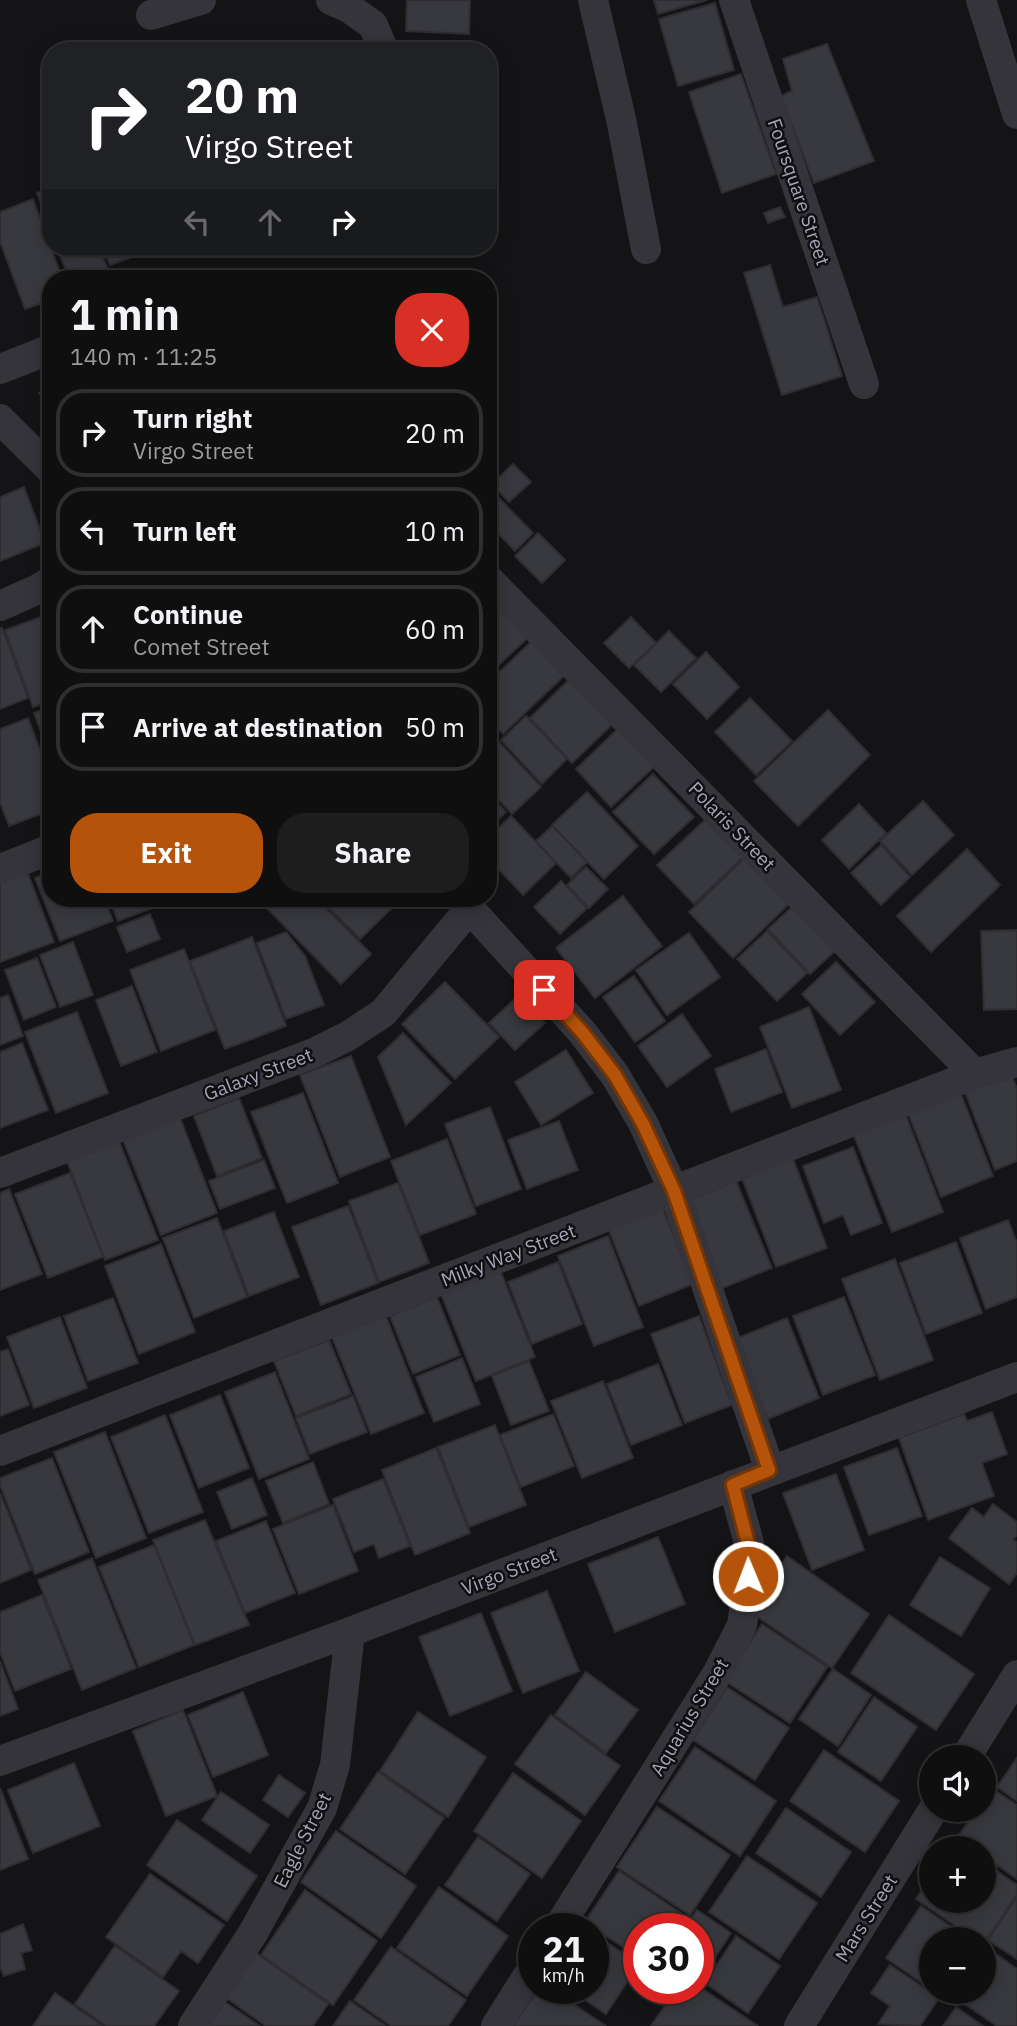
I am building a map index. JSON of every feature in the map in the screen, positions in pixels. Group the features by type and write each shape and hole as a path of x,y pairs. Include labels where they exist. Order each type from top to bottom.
{"street":[{"path":"151,15 201,0"},
{"path":"331,0 349,8 373,25 380,42"},
{"path":"593,0 621,119 646,248"},
{"name":"Foursquare Street","path":"734,0 864,384"},
{"path":"981,0 1017,114"},
{"path":"0,369 42,353"},
{"path":"0,419 42,461"},
{"path":"0,606 42,587"},
{"name":"Polaris Street","path":"497,588 975,1074"},
{"path":"0,869 42,853"},
{"name":"Galaxy Street","path":"0,1173 316,1052 348,1036 383,1013 462,907"},
{"path":"469,907 582,1032 615,1075 643,1124 674,1191 769,1470"},
{"name":"Milky Way Street","path":"0,1451 975,1074 1017,1062"},
{"name":"Virgo Street","path":"0,1761 350,1632 1017,1377"},
{"name":"Aquarius Street","path":"567,1913 717,1674 742,1625 748,1576 748,1544 733,1485"},
{"name":"Eagle Street","path":"193,2026 253,1933 322,1808 335,1765 350,1632"},
{"path":"973,1745 1017,1675"},
{"name":"Mars Street","path":"799,2026 926,1822"},
{"path":"496,2026 518,1991"}],"building":[{"path":"407,0 470,0 469,34 406,31"},
{"path":"654,0 707,0 658,14"},
{"path":"715,3 734,70 678,86 659,19"},
{"path":"827,44 874,161 814,183 781,96 792,91 783,59"},
{"path":"741,74 776,174 722,193 689,92"},
{"path":"42,191 42,206 37,193"},
{"path":"33,199 42,224 42,256 54,256 59,270 42,270 42,303 25,309 0,241 0,212"},
{"path":"780,207 785,217 768,223 764,213"},
{"path":"60,256 103,256 108,270 66,270"},
{"path":"106,256 135,256 110,265"},
{"path":"770,265 783,307 817,297 842,376 782,395 744,273"},
{"path":"513,464 531,482 509,502 497,489 497,479"},
{"path":"24,487 42,535 42,544 0,561 0,497"},
{"path":"497,496 533,533 515,551 497,532"},
{"path":"538,533 565,560 542,583 515,556"},
{"path":"497,593 534,632 497,667"},
{"path":"42,617 42,704 33,707 5,630"},
{"path":"631,617 656,643 629,668 604,643"},
{"path":"0,628 28,698 0,709"},
{"path":"669,631 696,658 661,692 634,665"},
{"path":"536,637 569,671 503,734 497,727 497,674"},
{"path":"706,652 739,687 707,719 673,684"},
{"path":"577,672 620,717 572,763 530,718"},
{"path":"750,698 792,741 756,775 715,732"},
{"path":"42,710 42,734 34,713"},
{"path":"828,710 870,755 798,826 754,781"},
{"path":"526,716 567,759 542,784 501,740"},
{"path":"28,718 42,755 42,813 9,826 0,802 0,729"},
{"path":"624,723 660,761 611,807 576,769"},
{"path":"497,740 541,787 512,814 497,798"},
{"path":"653,774 694,817 654,854 613,812"},
{"path":"587,792 638,846 604,879 552,825"},
{"path":"923,801 954,835 912,875 880,841"},
{"path":"497,802 506,812 497,820"},
{"path":"859,804 886,833 849,869 822,840"},
{"path":"511,816 556,863 523,895 497,868 497,829"},
{"path":"706,819 743,857 694,904 657,865"},
{"path":"552,826 587,862 571,878 536,841"},
{"path":"881,845 910,877 881,905 851,873"},
{"path":"967,849 1000,885 931,952 897,916"},
{"path":"749,854 793,900 733,958 689,912"},
{"path":"586,867 608,889 589,908 567,885"},
{"path":"27,871 54,942 0,962 0,882"},
{"path":"42,875 42,896 35,878"},
{"path":"561,881 587,908 560,934 534,907"},
{"path":"623,896 662,946 595,998 556,948"},
{"path":"793,906 835,951 810,974 768,929"},
{"path":"47,907 108,907 113,921 60,941"},
{"path":"113,907 155,907 118,921"},
{"path":"266,907 325,907 371,954 341,984"},
{"path":"328,907 393,907 360,939"},
{"path":"150,914 160,939 127,952 117,927"},
{"path":"1017,930 1017,1009 984,1010 981,931"},
{"path":"767,931 807,973 777,1001 737,959"},
{"path":"286,932 305,956 324,1005 286,1019 257,943"},
{"path":"689,933 720,977 667,1015 636,970"},
{"path":"252,937 286,1026 225,1049 190,961"},
{"path":"73,942 93,995 60,1007 40,955"},
{"path":"184,949 215,1030 161,1051 130,970"},
{"path":"37,958 56,1007 24,1020 5,970"},
{"path":"836,962 875,1002 840,1035 802,994"},
{"path":"634,976 665,1021 635,1042 603,997"},
{"path":"445,982 499,1037 455,1079 402,1024"},
{"path":"132,986 157,1052 121,1066 96,1000"},
{"path":"8,995 23,1036 0,1045 0,998"},
{"path":"519,995 545,1023 515,1050 489,1023"},
{"path":"809,1007 841,1090 792,1108 760,1027"},
{"path":"77,1012 108,1093 56,1113 25,1032"},
{"path":"682,1014 711,1056 667,1087 638,1046"},
{"path":"403,1033 451,1083 406,1125 378,1057"},
{"path":"22,1043 48,1110 0,1128 0,1052"},
{"path":"766,1049 782,1092 731,1112 715,1069"},
{"path":"566,1050 593,1093 541,1125 515,1082"},
{"path":"351,1056 390,1157 340,1177 300,1075"},
{"path":"1009,1068 1017,1089 1017,1161 995,1170 963,1087"},
{"path":"959,1089 993,1176 941,1197 907,1110"},
{"path":"303,1093 338,1183 287,1203 251,1112"},
{"path":"239,1098 262,1158 217,1176 194,1116"},
{"path":"490,1107 521,1189 476,1206 445,1124"},
{"path":"903,1108 943,1212 892,1232 851,1128"},
{"path":"179,1115 217,1213 161,1235 122,1137"},
{"path":"559,1121 578,1170 527,1189 508,1140"},
{"path":"447,1139 476,1214 420,1235 391,1161"},
{"path":"119,1141 158,1240 105,1260 67,1161"},
{"path":"853,1147 882,1223 851,1235 843,1215 824,1223 803,1166"},
{"path":"792,1156 827,1248 776,1267 741,1175"},
{"path":"264,1160 275,1188 220,1209 209,1181"},
{"path":"70,1173 103,1257 48,1278 15,1194"},
{"path":"736,1181 772,1268 720,1289 685,1202"},
{"path":"398,1183 429,1263 379,1282 349,1201"},
{"path":"9,1189 42,1274 0,1290 0,1193"},
{"path":"348,1206 378,1283 321,1305 292,1227"},
{"path":"662,1207 693,1284 639,1306 608,1228"},
{"path":"274,1212 299,1277 249,1296 224,1231"},
{"path":"217,1218 247,1297 194,1318 163,1238"},
{"path":"1008,1220 1017,1243 1017,1297 986,1309 960,1238"},
{"path":"608,1236 643,1327 594,1346 558,1256"},
{"path":"956,1242 982,1313 926,1334 900,1263"},
{"path":"161,1244 195,1332 139,1354 105,1266"},
{"path":"895,1259 933,1360 880,1380 842,1279"},
{"path":"558,1262 582,1324 532,1344 508,1282"},
{"path":"500,1270 535,1357 476,1381 441,1294"},
{"path":"437,1297 460,1355 413,1374 390,1316"},
{"path":"844,1297 875,1375 823,1395 793,1316"},
{"path":"113,1298 138,1363 88,1381 64,1316"},
{"path":"386,1316 424,1413 371,1434 332,1337"},
{"path":"699,1316 732,1405 685,1423 651,1334"},
{"path":"60,1317 87,1388 34,1408 7,1337"},
{"path":"787,1318 819,1398 768,1419 735,1339"},
{"path":"329,1340 351,1394 296,1416 274,1361"},
{"path":"8,1349 29,1405 0,1416 0,1352"},
{"path":"462,1358 480,1404 434,1422 416,1377"},
{"path":"529,1361 549,1411 511,1425 492,1376"},
{"path":"658,1364 682,1425 631,1445 607,1384"},
{"path":"275,1372 309,1459 259,1479 225,1392"},
{"path":"603,1381 633,1458 582,1478 551,1401"},
{"path":"220,1395 249,1468 199,1488 170,1415"},
{"path":"353,1396 367,1432 310,1454 296,1418"},
{"path":"992,1412 1007,1454 982,1463 994,1496 928,1520 899,1438 964,1414 967,1421"},
{"path":"553,1414 574,1466 521,1487 500,1435"},
{"path":"165,1415 203,1512 149,1533 111,1437"},
{"path":"495,1425 526,1505 469,1527 438,1447"},
{"path":"105,1432 146,1538 96,1558 54,1452"},
{"path":"436,1448 470,1533 415,1555 382,1470"},
{"path":"897,1448 922,1516 869,1535 844,1467"},
{"path":"52,1458 89,1552 35,1574 0,1485 0,1478"},
{"path":"313,1462 329,1504 283,1523 266,1481"},
{"path":"836,1474 864,1550 812,1570 783,1493"},
{"path":"252,1478 267,1515 232,1529 217,1492"},
{"path":"383,1479 410,1546 379,1558 374,1544 354,1552 333,1499"},
{"path":"0,1493 31,1570 0,1583"},
{"path":"993,1504 1017,1522 1017,1535 1013,1540 1017,1542 1017,1573 1009,1584 949,1538 972,1508 984,1517"},
{"path":"333,1505 358,1571 299,1594 273,1529"},
{"path":"205,1520 249,1625 195,1645 153,1540"},
{"path":"266,1521 295,1593 245,1613 216,1541"},
{"path":"658,1537 685,1604 615,1632 588,1564"},
{"path":"154,1545 194,1645 139,1667 99,1567"},
{"path":"787,1556 869,1614 832,1668 749,1611"},
{"path":"940,1557 990,1588 961,1636 910,1605"},
{"path":"92,1558 136,1668 82,1690 38,1580"},
{"path":"547,1591 579,1671 523,1693 491,1613"},
{"path":"42,1595 71,1669 15,1691 0,1652 0,1612"},
{"path":"481,1613 512,1691 450,1716 419,1637"},
{"path":"889,1615 974,1674 936,1730 851,1673"},
{"path":"762,1624 827,1667 790,1723 725,1681"},
{"path":"0,1661 18,1709 0,1716"},
{"path":"833,1669 871,1695 838,1746 799,1719"},
{"path":"586,1672 638,1710 606,1753 555,1715"},
{"path":"727,1687 789,1728 755,1780 693,1740"},
{"path":"243,1692 268,1755 213,1777 188,1715"},
{"path":"874,1697 917,1727 881,1781 838,1752"},
{"path":"183,1710 217,1796 166,1816 133,1731"},
{"path":"418,1712 486,1757 448,1817 380,1771"},
{"path":"551,1715 620,1766 585,1815 515,1764"},
{"path":"695,1747 776,1801 740,1856 659,1801"},
{"path":"824,1750 899,1801 865,1852 790,1801"},
{"path":"1017,1758 1017,1801 997,1787"},
{"path":"74,1763 100,1826 33,1853 8,1790"},
{"path":"378,1772 444,1818 405,1874 340,1829"},
{"path":"513,1773 581,1821 542,1878 474,1831"},
{"path":"279,1775 305,1793 288,1817 263,1800"},
{"path":"0,1788 28,1859 0,1870"},
{"path":"996,1791 1017,1805 1017,1879 996,1864 996,1836 958,1836 968,1822 996,1822"},
{"path":"221,1792 269,1825 250,1853 202,1820"},
{"path":"657,1807 730,1855 691,1913 687,1913 617,1867"},
{"path":"786,1808 851,1852 821,1897 756,1853"},
{"path":"177,1820 257,1876 227,1921 147,1865"},
{"path":"336,1831 416,1886 381,1938 301,1882"},
{"path":"478,1837 530,1874 497,1921 445,1885"},
{"path":"747,1856 817,1903 779,1959 709,1912"},
{"path":"996,1870 1017,1885 1017,1894 995,1927 957,1927 937,1913 996,1913"},
{"path":"619,1871 681,1913 623,1913 623,1947 609,1938 609,1913 591,1913"},
{"path":"150,1874 224,1925 198,1963 181,1951 163,1977 106,1937"},
{"path":"439,1887 508,1936 467,1996 397,1948"},
{"path":"305,1890 377,1941 333,2005 261,1955"},
{"path":"1017,1897 1017,1959 996,1945 996,1928"},
{"path":"919,1909 919,1913 931,1913 952,1927 919,1927 919,1981 886,1958"},
{"path":"714,1922 731,1933 714,1959"},
{"path":"23,1924 32,1950 21,1953 25,1969 4,1976 0,1967 0,1934"},
{"path":"736,1936 780,1966 748,2013 714,1989 714,1969"},
{"path":"609,1944 623,1953 623,1988 606,2014 591,2004 609,2004"},
{"path":"115,1946 179,1991 154,2026 107,2026 75,2004"},
{"path":"391,1947 466,2000 448,2026 391,2026 354,2000"},
{"path":"256,1953 328,2004 313,2026 266,2026 225,1997"},
{"path":"996,1954 1017,1969 1017,2026 997,2026 965,2004 996,2004"},
{"path":"890,1965 919,1985 919,2004 935,2004 920,2026 878,2024 890,2006 871,1993"},
{"path":"55,1993 103,2026 33,2026"},
{"path":"714,1997 758,2026 651,2026 666,2004 714,2004"},
{"path":"222,2000 260,2026 205,2026"},
{"path":"350,2001 386,2026 333,2026"},
{"path":"528,2004 573,2004 606,2026 513,2026"},
{"path":"956,2007 983,2026 943,2026"}],"route":[{"path":"544,990 582,1032 615,1075 643,1124 674,1191 769,1470 733,1485 748,1544 748,1576"}]}
